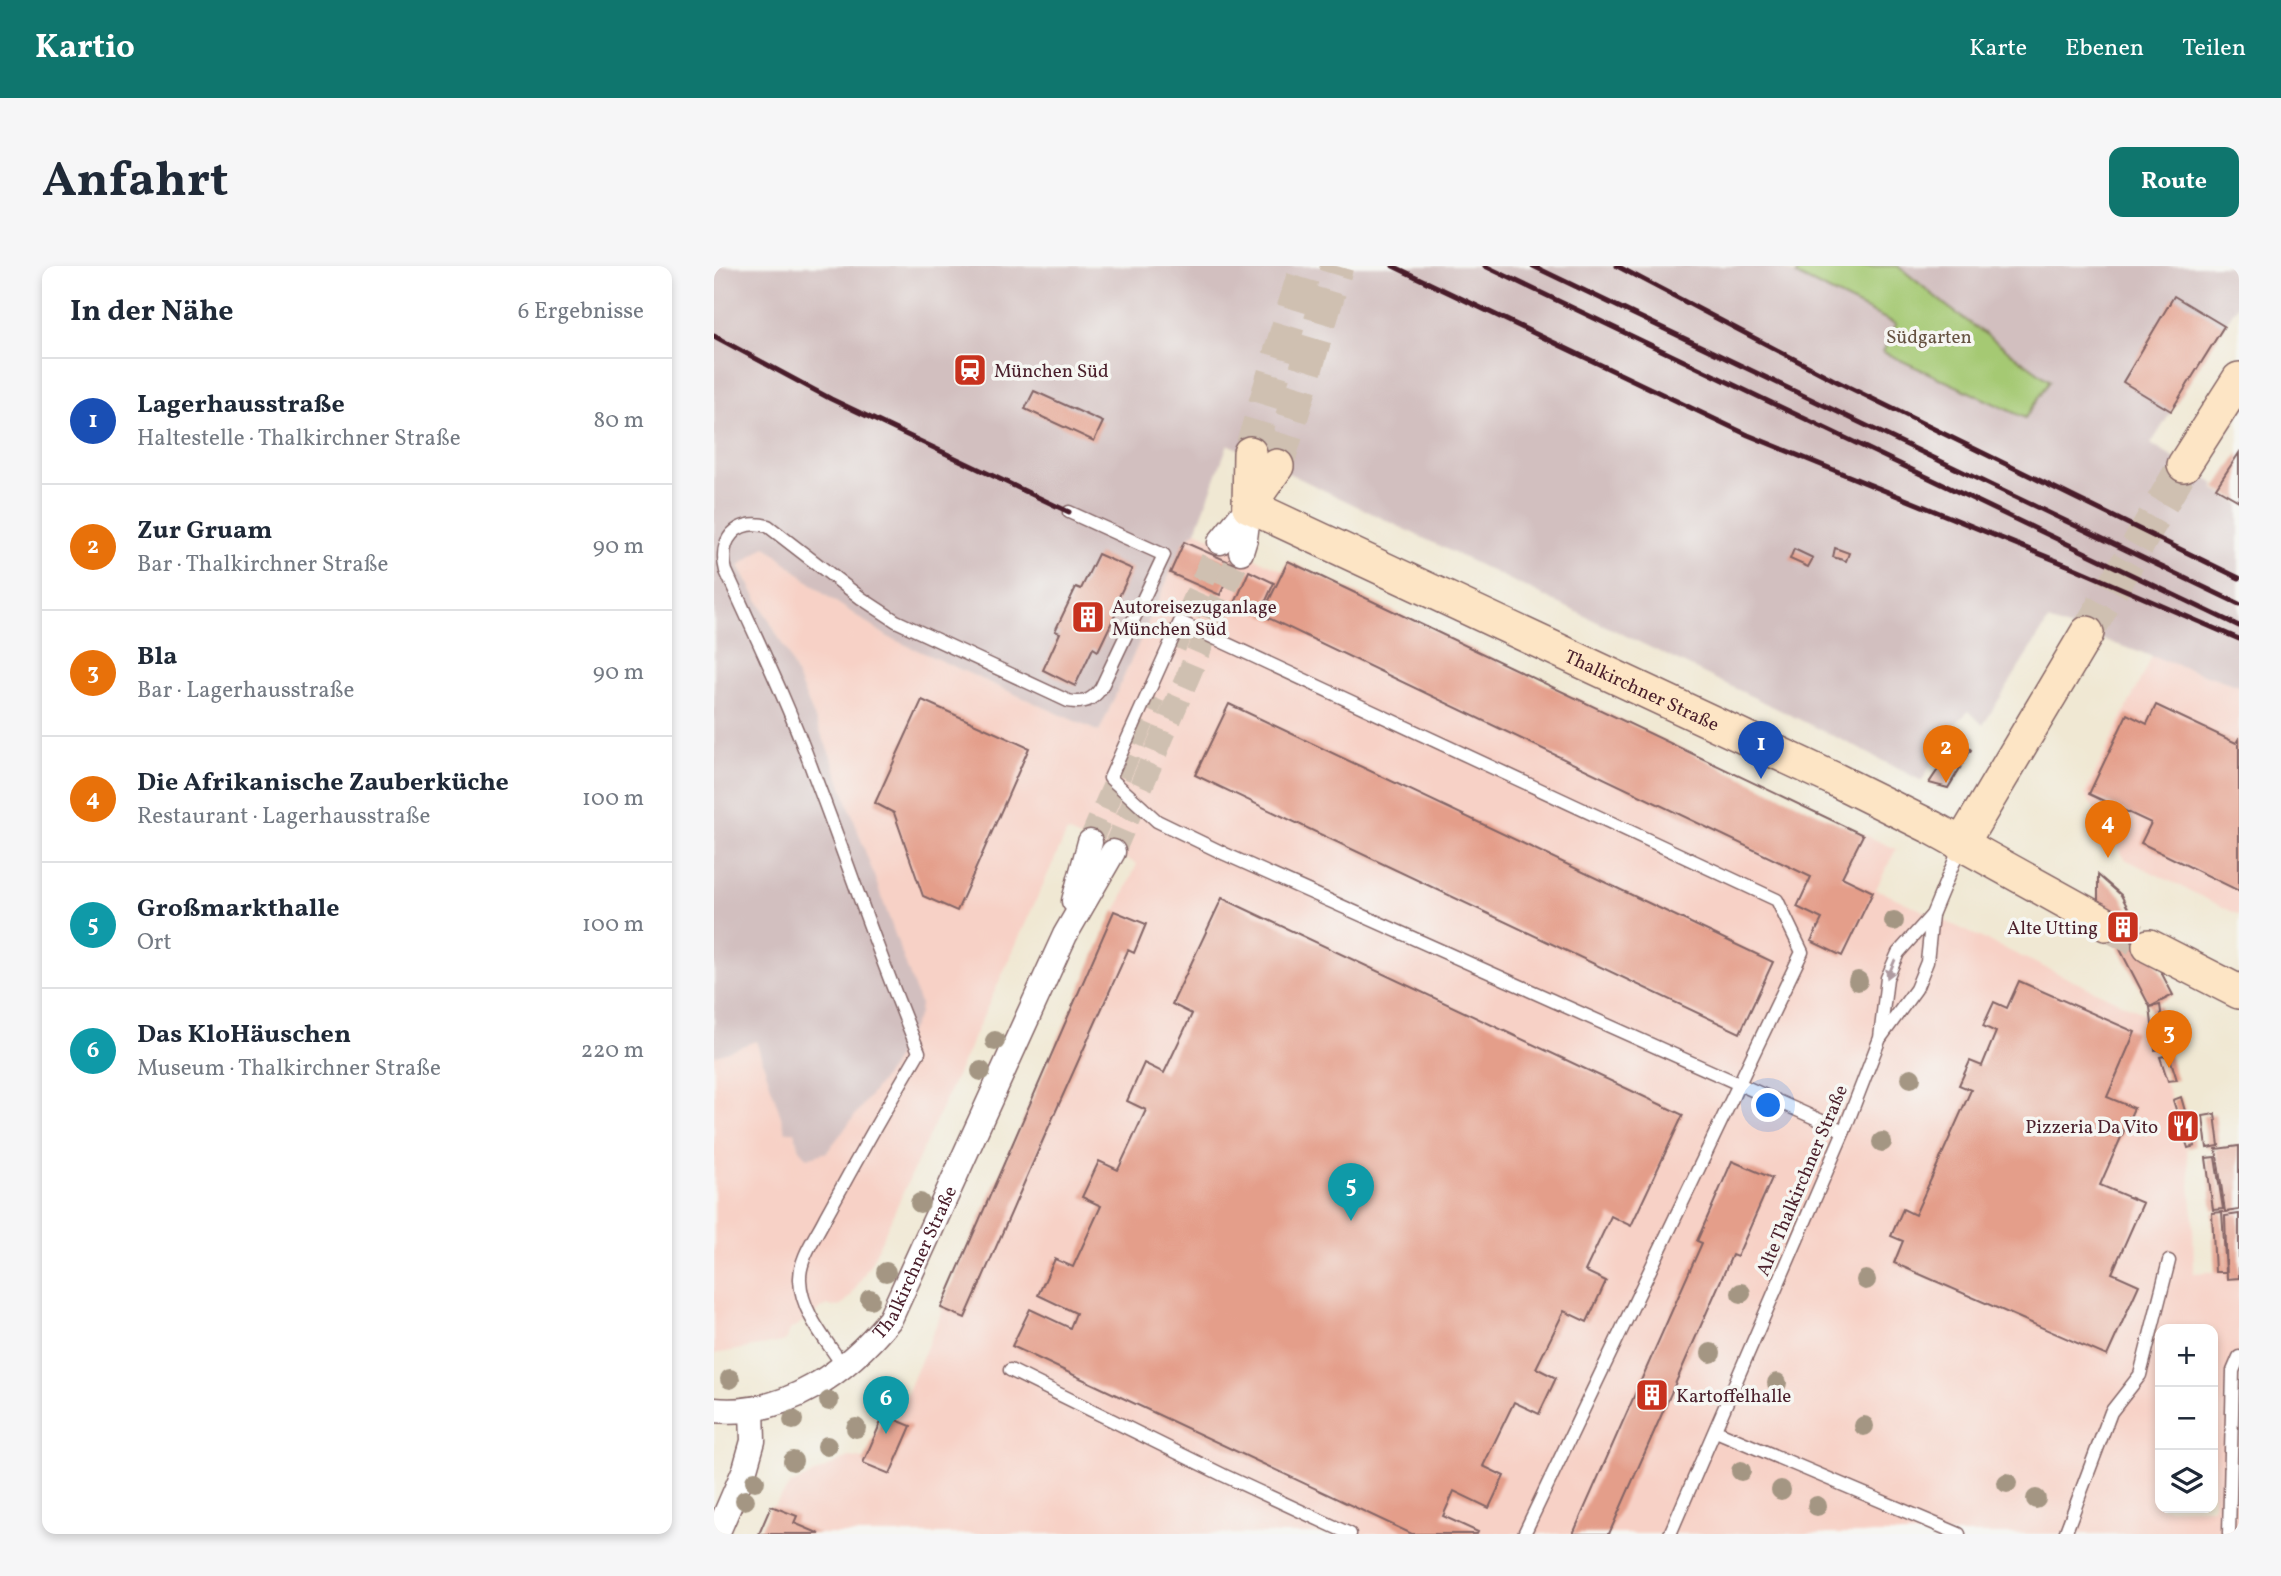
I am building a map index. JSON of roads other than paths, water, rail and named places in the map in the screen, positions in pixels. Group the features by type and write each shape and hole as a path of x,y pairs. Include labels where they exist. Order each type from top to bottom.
{"street":[{"path":"2184,465 2239,379"},
{"path":"1230,547 1249,506 1248,470 1264,460"},
{"name":"Thalkirchner Straße","path":"1249,506 1799,762 1961,845 2106,924"},
{"path":"1961,845 2087,633"},
{"name":"Thalkirchner Straße","path":"1065,935 1090,842"},
{"name":"Thalkirchner Straße","path":"714,1410 752,1410 796,1396 843,1366 872,1341 890,1319 1065,935 1112,852"},
{"path":"2148,946 2239,992"},
{"path":"717,1534 745,1469 753,1441 752,1410"}],"lane":[{"path":"843,1366 803,1298 801,1270 806,1254 846,1180 919,1052 813,769 726,571 722,556 726,542 734,532 744,526 768,526 861,598 896,621 1077,703 1094,698 1101,688 1164,555 1069,512"},
{"path":"1524,1534 1740,1085 1802,952 1777,900 1180,622 1110,778 1157,821 1740,1085 1844,1131"},
{"name":"Alte Thalkirchner Straße","path":"1670,1534 1844,1131 1881,1038 1887,978 1898,953 1932,915 1961,845"},
{"path":"1881,1038 1920,980 1927,962 1932,915"},
{"path":"2065,1534 2112,1412 2140,1375 2169,1261"},
{"path":"2229,1534 2233,1371 2239,1357"},
{"path":"1010,1370 1350,1534"},
{"path":"1716,1431 1959,1534"}],"tunnel":[{"path":"1250,453 1306,266"},
{"path":"1277,466 1337,266"},
{"path":"2087,633 2184,465"},
{"path":"1174,647 1220,542"},
{"path":"1113,852 1241,552"},
{"path":"1090,842 1153,697"},
{"path":"2106,924 2149,946"}],"railway":[{"path":"1393,266 1748,435 2072,567 2239,639"},
{"path":"1485,266 2239,626"},
{"path":"1533,266 2239,604"},
{"path":"1617,266 1836,381 2239,578"},
{"path":"714,336 831,399 1069,512"}],"place":[{"name":"München Süd","path":"970,370"},
{"name":"Autoreisezuganlage München Süd","path":"1088,617"},
{"name":"Lagerhausstraße","path":"1761,779"},
{"name":"Zur Gruam","path":"1946,783"},
{"name":"Die Afrikanische Zauberküche","path":"2108,858"},
{"name":"Alte Utting","path":"2123,927"},
{"name":"Bla","path":"2169,1068"},
{"name":"Pizzeria Da Vito","path":"2183,1126"},
{"name":"Großmarkthalle","path":"1351,1221"},
{"name":"Kartoffelhalle","path":"1652,1395"},
{"name":"Das KloHäuschen","path":"886,1434"}],"park label":[{"name":"Südgarten","path":"1929,336"}]}
